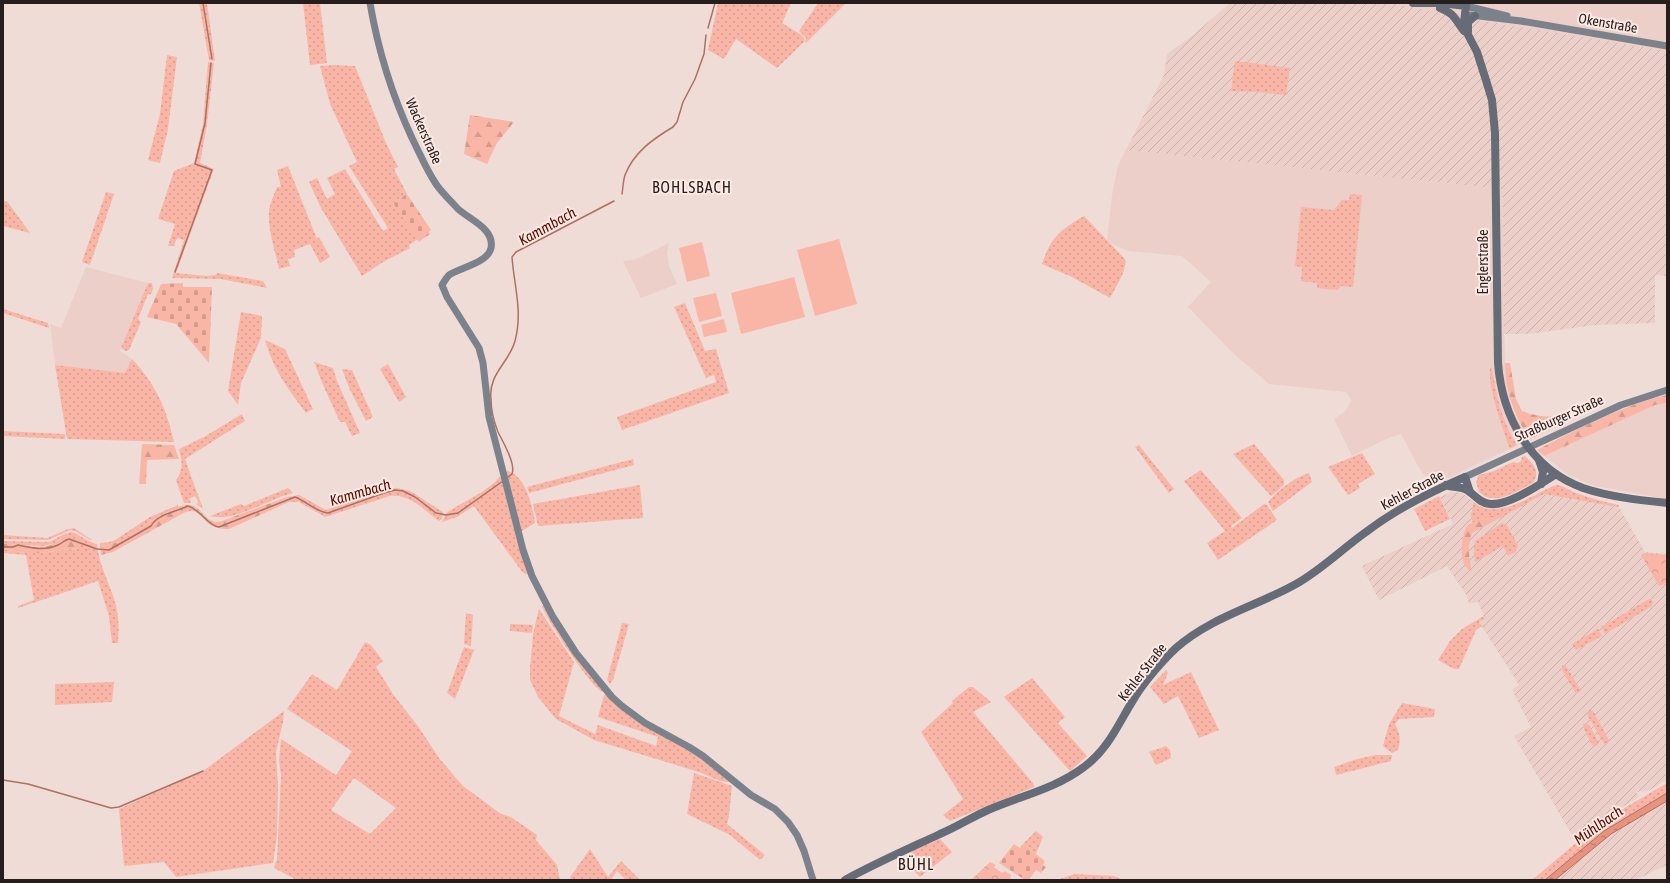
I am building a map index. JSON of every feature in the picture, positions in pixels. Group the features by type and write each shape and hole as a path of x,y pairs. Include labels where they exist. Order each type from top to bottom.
{"main road":[{"name":"Okenstraße","path":"1409,3 1440,8 1462,9"},
{"name":"Okenstraße","path":"1413,4 1462,9"},
{"name":"Englerstraße","path":"1440,8 1450,12 1468,36"},
{"name":"Englerstraße","path":"1462,9 1468,36 1477,52 1492,100 1494,123 1496,326 1499,378 1502,396 1508,413 1522,439 1538,460 1556,474 1579,486 1598,492 1626,498 1667,503"},
{"path":"1457,20 1462,9"},
{"path":"1468,36 1468,22 1475,16"},
{"path":"1538,460 1543,472 1542,484"},
{"path":"1446,485 1459,487 1470,492 1482,502 1500,504 1542,484 1556,474"},
{"path":"1465,477 1470,492"},
{"name":"Kehler Straße","path":"845,880 887,858 942,834 988,810 1055,785 1070,777 1085,767 1101,752 1117,729 1139,692 1181,645 1210,625 1298,583 1384,518 1416,499 1465,477"}],"street":[{"name":"Wackerstraße","path":"370,3 388,79 407,126 427,169 437,186 449,199 482,227 490,236 492,248 487,255 477,262 448,276 442,285 447,297 479,348 483,363 489,417 523,550 532,576 553,617 576,653 612,697 632,714 703,756 750,795 775,809 788,822 797,835 804,851 813,880"},
{"name":"Okenstraße","path":"1462,9 1475,16 1521,21 1667,46"},
{"name":"Okenstraße","path":"1462,9 1492,12 1521,21"},
{"name":"Straßburger Straße","path":"1465,477 1515,452 1621,405 1667,390"}],"shaded area":[{"path":"1230,3 1391,3 1484,21 1667,51 1667,276 1655,275 1655,323 1595,325 1529,334 1504,334 1503,189 1126,150 1164,75 1167,54 1192,36"},
{"path":"1391,3 1667,3 1667,51 1484,21"},
{"path":"1126,150 1503,189 1505,374 1513,411 1530,439 1442,481 1424,475 1401,434 1388,438 1352,456 1334,419 1343,413 1348,407 1351,400 1346,392 1269,384 1234,354 1188,307 1211,282 1182,256 1128,251 1107,241 1112,195 1118,165"},
{"path":"669,243 667,253 669,266 677,284 641,298 623,261 634,260"},
{"path":"86,267 148,283 120,351 132,359 125,374 55,365 50,324 61,328"},
{"path":"1667,403 1667,499 1595,486 1569,475 1544,456 1655,405"},
{"path":"1451,492 1462,493 1478,505 1491,509 1509,507 1544,494 1619,507 1645,552 1667,554 1667,780 1648,791 1636,792 1639,797 1594,824 1575,840 1514,736 1531,727 1512,690 1519,685 1479,622 1485,619 1478,602 1469,604 1467,596 1447,566 1379,600 1362,566 1453,524 1440,497"},
{"path":"1667,801 1667,865 1635,880 1555,880 1611,834"}],"green space":[{"path":"199,3 207,3 215,61 209,60"},
{"path":"303,3 320,3 327,63 310,65"},
{"path":"718,3 791,3 782,23 803,36 805,41 777,68 736,39 724,59 708,50"},
{"path":"818,3 846,3 805,44 806,38 799,31"},
{"path":"167,55 177,57 168,129 160,163 148,160 160,114"},
{"path":"1235,61 1290,68 1286,95 1231,91"},
{"path":"208,62 214,63 207,124 200,163 214,169 176,273 206,276 216,275 217,273 263,281 267,288 221,279 172,278 184,240 177,238 174,246 168,246 175,224 158,219 174,171 194,163 203,124"},
{"path":"320,66 355,66 386,143 398,167 394,169 407,194 393,203 418,239 409,245 410,248 383,262 362,276 321,208 309,182 317,178 327,199 335,194 327,178 345,169 383,231 388,228 349,166 357,162 330,104"},
{"path":"470,115 514,122 497,143 487,164 464,154"},
{"path":"288,166 317,239 319,237 330,257 320,263 310,244 294,250 295,257 288,259 290,266 279,269 271,233 269,211 277,187 281,187 277,170"},
{"path":"106,192 114,194 90,265 82,262"},
{"path":"407,194 431,230 429,232 430,234 419,242 393,203"},
{"path":"1350,194 1362,195 1353,287 1341,286 1337,290 1317,288 1317,283 1301,281 1302,267 1295,266 1301,207 1334,210 1342,200 1349,200"},
{"path":"3,201 7,201 30,233 3,226"},
{"path":"1084,216 1125,259 1125,268 1110,298 1072,277 1042,264 1049,247 1057,235"},
{"path":"839,239 857,304 815,316 797,250"},
{"path":"702,242 710,276 687,282 679,248"},
{"path":"794,277 805,317 741,334 731,293"},
{"path":"148,283 152,283 153,289 151,294 148,294 138,319 141,322 129,350 126,351 121,348"},
{"path":"183,283 183,287 212,287 209,363 176,324 147,317 161,284"},
{"path":"716,293 722,316 699,322 693,298"},
{"path":"685,303 705,351 716,349 729,393 622,430 617,417 716,382 714,375 706,378 674,307"},
{"path":"3,309 48,323 49,328 3,313"},
{"path":"241,312 262,316 261,338 241,383 238,405 228,391"},
{"path":"724,319 727,332 704,337 701,325"},
{"path":"265,340 285,349 313,409 306,413 293,395 277,370"},
{"path":"132,359 154,387 164,407 174,442 67,439 55,365 125,373"},
{"path":"314,362 333,368 337,381 360,433 352,436 345,422 340,422"},
{"path":"1505,363 1510,363 1516,399 1522,411 1534,415 1545,416 1568,415 1573,419 1530,439 1519,421 1512,403 1505,373"},
{"path":"388,364 406,397 399,402 380,369"},
{"path":"1490,368 1492,368 1495,389 1507,427 1517,445 1510,449 1500,420 1491,386"},
{"path":"342,369 352,370 373,417 366,421 350,390"},
{"path":"1667,395 1667,403 1655,405 1544,456 1537,450 1617,411 1650,399"},
{"path":"242,414 245,421 185,459 203,509 196,504 199,503 195,496 189,499 191,503 184,503 176,480 179,476 182,465 179,449 204,437"},
{"path":"3,431 65,434 65,439 3,436"},
{"path":"142,444 174,445 179,459 147,460 146,484 139,484"},
{"path":"1254,444 1284,480 1284,485 1271,496 1233,454"},
{"path":"1139,445 1174,489 1169,493 1135,447"},
{"path":"1362,453 1375,474 1358,484 1360,488 1348,495 1328,467"},
{"path":"1525,456 1536,471 1533,483 1506,496 1498,498 1485,496 1479,492 1476,482 1479,475 1494,471 1513,462 1518,463 1521,461 1522,457"},
{"path":"633,459 634,465 529,493 527,487"},
{"path":"1201,470 1242,518 1231,526 1232,528 1264,504 1267,505 1277,520 1218,560 1207,543 1225,531 1184,481"},
{"path":"507,471 513,473 519,478 527,492 535,523 520,532 505,474"},
{"path":"1309,473 1312,482 1273,511 1268,502 1281,489 1292,481"},
{"path":"499,477 502,477 529,574 523,573 474,506 457,517 442,522 447,512 482,492"},
{"path":"1426,482 1429,486 1408,499 1394,505 1392,502"},
{"path":"640,485 643,518 538,526 533,504"},
{"path":"1556,485 1587,497 1619,505 1618,507 1544,494 1498,519 1494,515 1472,523 1471,515 1474,502 1483,508 1504,508"},
{"path":"288,488 293,493 240,513 230,516 210,516 241,504 244,506"},
{"path":"397,488 410,491 443,512 442,519 439,521 416,503 404,497 397,496 390,496 325,517 299,502 289,502 287,497 299,495 326,510 382,491"},
{"path":"1439,496 1450,519 1425,531 1414,509"},
{"path":"287,497 289,502 229,529 217,528 207,522 208,519 216,522 222,521"},
{"path":"178,505 178,507 188,505 196,507 208,519 207,522 195,511 189,511 180,515 176,509 163,514 123,539 108,545 100,546 100,543 115,540 150,517"},
{"path":"176,509 180,515 113,552 101,555 100,546 108,545 123,539 163,514"},
{"path":"1494,515 1498,519 1472,533 1469,543 1469,552 1472,571 1467,569 1462,558 1462,543 1465,529 1469,524"},
{"path":"1502,523 1506,524 1518,545 1516,552 1508,556 1503,546 1475,562 1475,541"},
{"path":"74,528 92,540 70,530 48,540 3,539 3,535 47,538"},
{"path":"71,532 97,544 100,560 114,598 117,611 118,643 112,643 109,616 98,581 18,608 18,606 34,600 26,555 3,553 3,549 25,553 39,553 80,548 60,539 55,543 44,546 3,544 3,541 50,542 64,534"},
{"path":"65,537 80,540 80,548 39,553 25,553 3,549 3,544 43,547"},
{"path":"1645,553 1667,555 1667,583 1659,586 1641,555"},
{"path":"1649,599 1653,601 1652,606 1605,634 1601,627"},
{"path":"542,606 544,606 603,691 602,692 596,687 569,652"},
{"path":"539,609 574,662 559,716 595,734 598,725 656,746 658,737 598,717 604,695 607,694 689,749 729,782 720,781 699,772 594,740 556,719 538,697 530,680 533,634"},
{"path":"466,613 473,615 471,646 464,644"},
{"path":"1484,616 1485,619 1479,622 1482,626 1476,630 1459,669 1454,669 1438,660 1450,641 1462,629"},
{"path":"622,623 629,624 613,680 610,684 607,680"},
{"path":"510,624 533,625 532,633 510,631"},
{"path":"1598,629 1602,636 1576,650 1572,644"},
{"path":"365,642 371,645 383,661 376,667 393,694 420,729 439,758 463,786 501,814 511,817 537,835 536,840 557,865 560,880 297,880 274,868 277,859 281,775 279,760 281,739 336,775 352,751 287,709 312,674 337,690","holes":["354,778 396,808 370,834 331,810"]},
{"path":"464,647 474,650 455,699 447,693"},
{"path":"1563,665 1566,666 1581,691 1576,694 1561,668"},
{"path":"1166,670 1168,673 1163,685 1191,672 1219,730 1199,738 1178,696 1164,704 1150,687"},
{"path":"1032,678 1065,717 1058,723 1087,756 1070,771 1004,697"},
{"path":"114,682 112,702 55,705 55,684"},
{"path":"969,687 973,687 991,702 973,712 1033,783 1034,787 950,821 943,815 963,799 921,732 953,703 952,701"},
{"path":"1402,703 1435,709 1434,717 1399,719 1395,724 1400,737 1399,747 1398,750 1392,753 1383,746 1389,724"},
{"path":"1590,710 1593,711 1609,740 1608,744 1604,744 1588,716 1587,713"},
{"path":"284,711 276,752 278,787 277,836 273,863 176,877 164,862 124,866 119,809 203,771"},
{"path":"1586,723 1589,725 1599,743 1596,746 1592,745 1583,727 1583,724"},
{"path":"1166,746 1170,750 1171,758 1156,765 1149,752"},
{"path":"1376,755 1392,755 1391,761 1336,775 1334,767 1357,759"},
{"path":"694,773 732,786 727,824 765,855 760,860 730,835 687,814"},
{"path":"1667,783 1667,793 1604,831 1545,880 1532,880 1601,822"},
{"path":"1036,831 1043,837 1036,854 1023,844"},
{"path":"940,839 952,852 920,877 913,870 919,866 910,851"},
{"path":"1014,844 1020,848 1023,844 1045,861 1043,865 1046,867 1041,873 1036,870 1029,880 1025,880 999,863"},
{"path":"590,849 608,877 621,861 640,880 626,880 617,871 611,880 571,880 570,877"},
{"path":"990,862 996,865 994,867 1002,873 1005,871 1011,875 1010,880 971,880"},
{"path":"1075,874 1114,876 1123,880 1056,880"}],"water":[{"path":"1667,793 1667,801 1611,834 1555,880 1545,880 1604,831"}],"waterway":[{"path":"203,3 212,59"},
{"name":"Kammbach","path":"708,28 715,3"},
{"name":"Kammbach","path":"622,194 625,175 633,159 658,136 673,127 677,122 683,102 695,79 704,54 706,35"},
{"path":"175,272 212,170 195,164 205,123 211,63"},
{"name":"Kammbach","path":"508,477 512,474 513,470 508,453 495,424 491,390 496,375 512,349 517,330 518,309 512,257 516,252 614,201"},
{"name":"Kammbach","path":"3,547 13,547 18,545 33,548 48,548 69,539 97,549 109,550 151,526 162,516 188,506 197,511 211,524 219,527 295,497 319,511 328,513 395,490 403,491 415,497 436,513 446,515 458,513 503,481"},
{"path":"3,780 28,784 111,808 119,807 203,771"}],"district":[{"name":"BOHLSBACH","path":"692,187"},
{"name":"BÜHL","path":"916,864"}],"water label":[{"name":"Mühlbach","path":"1598,825"}]}
